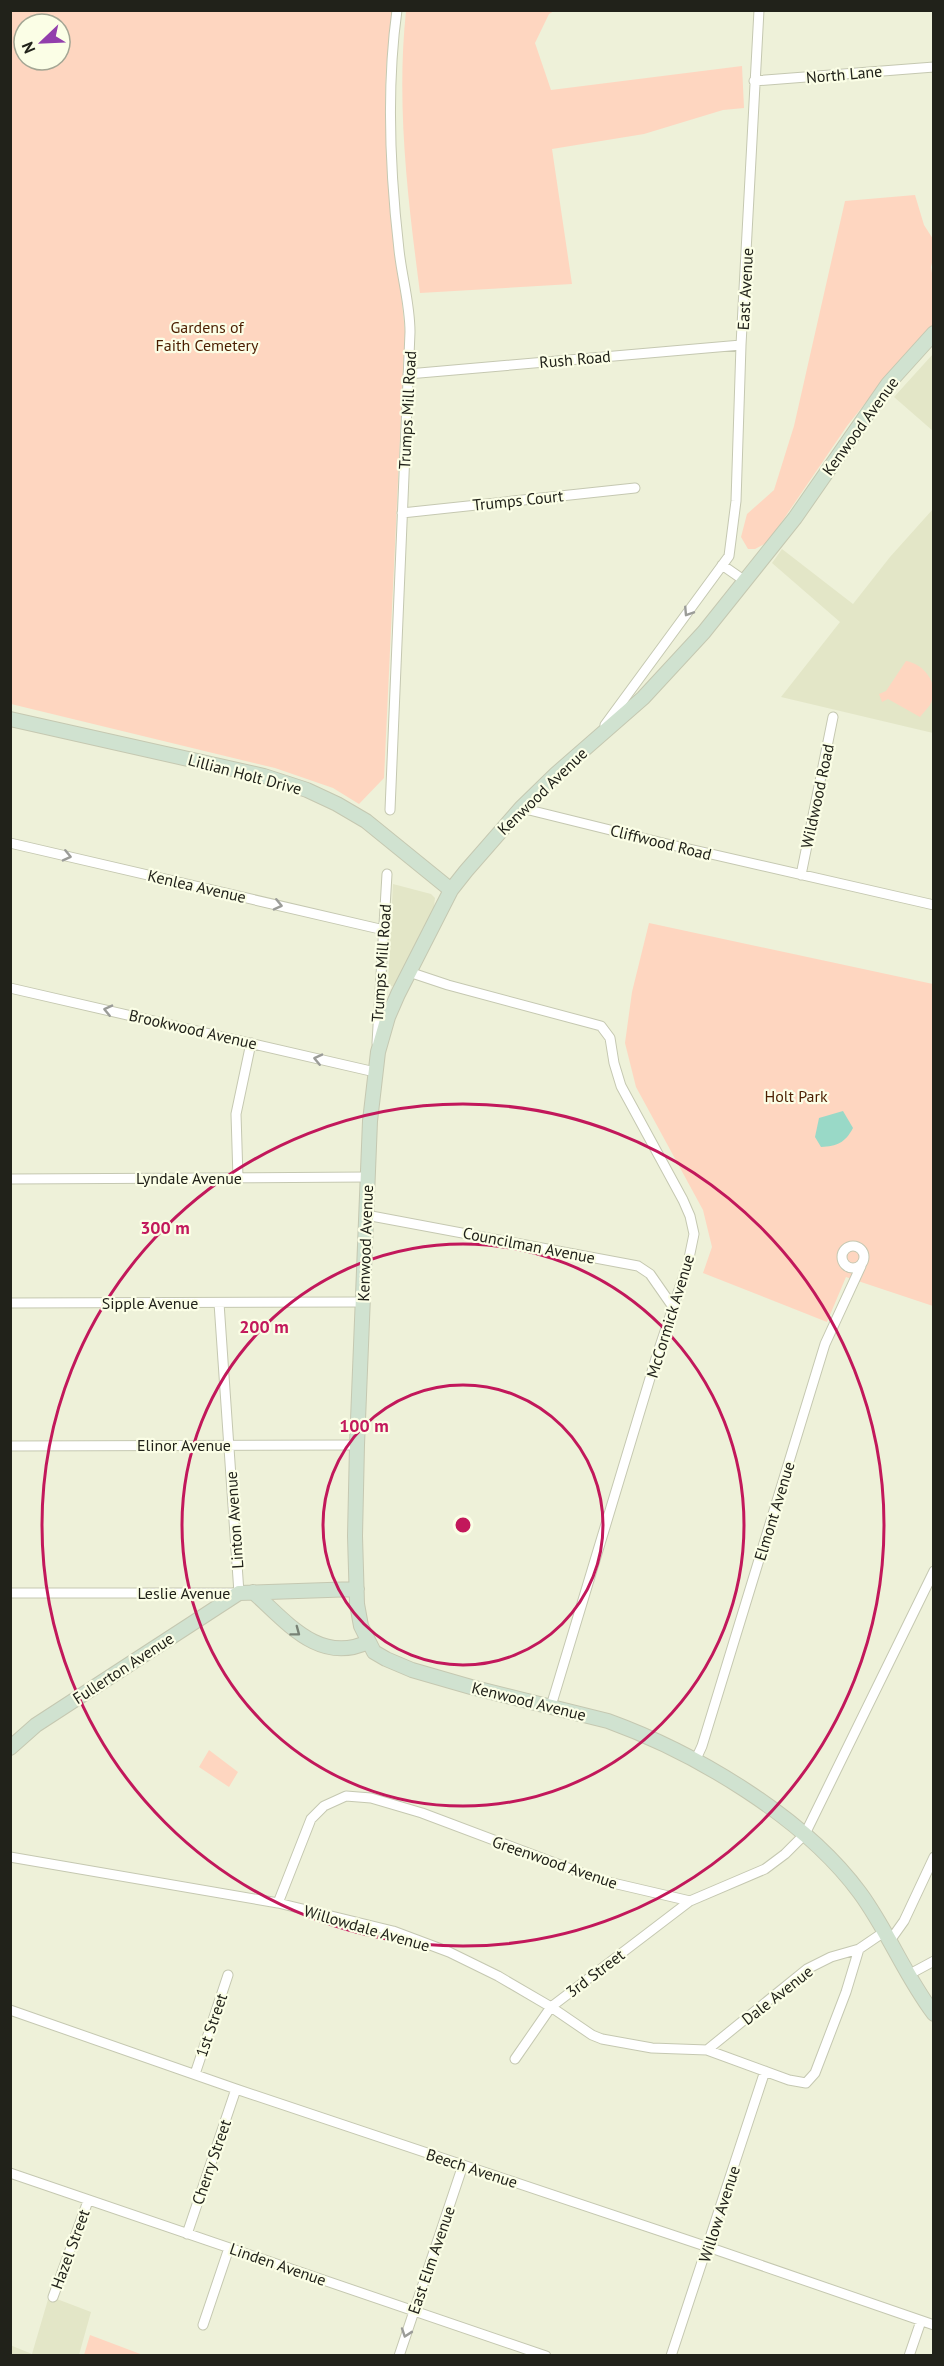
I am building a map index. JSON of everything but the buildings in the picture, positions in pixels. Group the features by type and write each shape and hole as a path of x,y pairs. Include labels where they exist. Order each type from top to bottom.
{"main road":[{"name":"Kenwood Avenue","path":"933,333 888,384 795,518 704,632 643,698 521,808 486,846 451,891 409,972 388,1017 378,1052 370,1122 355,1536 359,1620 368,1642 379,1655 412,1670 471,1687 608,1720 696,1759 804,1834 847,1876 862,1896 933,2014"},
{"name":"Lillian Holt Drive","path":"10,719 264,776 307,790 366,821 451,891"},
{"name":"Leslie Avenue","path":"239,1593 357,1588"},
{"path":"254,1592 287,1625 305,1638 351,1649 368,1642"},
{"name":"Fullerton Avenue","path":"13,1743 36,1725 239,1593"}],"street":[{"name":"Trumps Mill Road","path":"390,810 410,318 399,250 393,164 391,93 397,10"},
{"name":"East Avenue","path":"585,749 607,723 729,556 736,501 741,345 759,10"},
{"name":"North Lane","path":"754,81 933,68"},
{"name":"Rush Road","path":"408,374 741,345"},
{"name":"Trumps Court","path":"402,513 635,488"},
{"path":"722,565 745,581"},
{"name":"Wildwood Road","path":"801,875 833,717"},
{"name":"Cliffwood Road","path":"521,808 933,905"},
{"name":"Kenlea Avenue","path":"10,843 384,930"},
{"name":"Trumps Mill Road","path":"378,1052 376,1036 387,874"},
{"name":"McCormick Avenue","path":"409,972 448,985 602,1026 609,1038 621,1086 683,1200 693,1226 694,1234 688,1263 657,1355 551,1706"},
{"name":"Brookwood Avenue","path":"10,988 375,1072"},
{"path":"238,1178 236,1114 251,1043"},
{"name":"Lyndale Avenue","path":"10,1179 368,1177"},
{"name":"Councilman Avenue","path":"366,1215 638,1266 650,1274 673,1307"},
{"name":"Elmont Avenue","path":"696,1759 729,1662 825,1344 861,1266"},
{"name":"Sipple Avenue","path":"10,1303 362,1302"},
{"name":"Linton Avenue","path":"219,1303 239,1593"},
{"name":"Elinor Avenue","path":"10,1446 357,1444"},
{"path":"690,1901 765,1869 785,1854 804,1834 932,1576"},
{"name":"Leslie Avenue","path":"10,1593 239,1593"},
{"name":"Greenwood Avenue","path":"278,1903 311,1820 324,1806 346,1796 360,1796 422,1813 600,1880 690,1901"},
{"name":"Willowdale Avenue","path":"10,1857 278,1903 366,1924 425,1942 498,1976 551,2007 592,2035 611,2042 671,2050 706,2050 789,2080 806,2083 815,2073 846,1992 859,1949"},
{"path":"886,1937 904,1921 933,1857"},
{"name":"3rd Street","path":"515,2059 551,2007 690,1901"},
{"name":"Dale Avenue","path":"706,2050 807,1969 831,1957 859,1949 886,1937"},
{"path":"908,1975 933,1961"},
{"name":"1st Street","path":"195,2074 228,1975"},
{"name":"Beech Avenue","path":"10,2010 933,2325"},
{"name":"Willow Avenue","path":"672,2355 765,2071"},
{"name":"Cherry Street","path":"187,2234 236,2089"},
{"name":"East Elm Avenue","path":"399,2355 463,2165"},
{"name":"Linden Avenue","path":"10,2173 546,2355"},
{"name":"Hazel Street","path":"53,2297 88,2201"},
{"path":"203,2325 229,2248"},
{"path":"909,2355 921,2321"}],"shaded area":[{"path":"933,354 933,431 894,397"},
{"path":"933,509 933,733 781,697 840,622 772,563 782,549 853,604 890,557"},
{"path":"393,884 431,894 435,898 434,907 395,987 388,985"},
{"path":"49,2296 91,2312 79,2355 11,2355 10,2345 32,2354"}],"green space":[{"name":"Gardens of Faith Cemetery","path":"11,11 393,11 386,68 385,111 388,169 405,332 384,778 359,804 333,788 275,768 11,704"},
{"path":"406,11 554,11 549,14 535,43 551,90 742,66 744,108 723,110 644,134 552,149 572,284 420,293 408,188 403,117 403,46"},
{"path":"915,195 924,225 933,239 931,267 934,285 933,325 889,373 847,426 768,542 755,549 748,549 741,537 747,514 774,490 794,426 845,201"},
{"path":"906,661 925,671 934,691 930,705 920,717 888,699 882,702 879,694 886,691"},
{"name":"Holt Park","path":"649,923 933,984 933,1306 846,1277 827,1322 703,1273 712,1247 703,1210 636,1087 625,1043 632,992"},
{"path":"209,1750 238,1772 229,1787 199,1767"},
{"path":"90,2335 143,2355 84,2355"}],"water":[{"path":"843,1111 853,1128 850,1133 840,1143 821,1147 815,1137 819,1118"}]}
